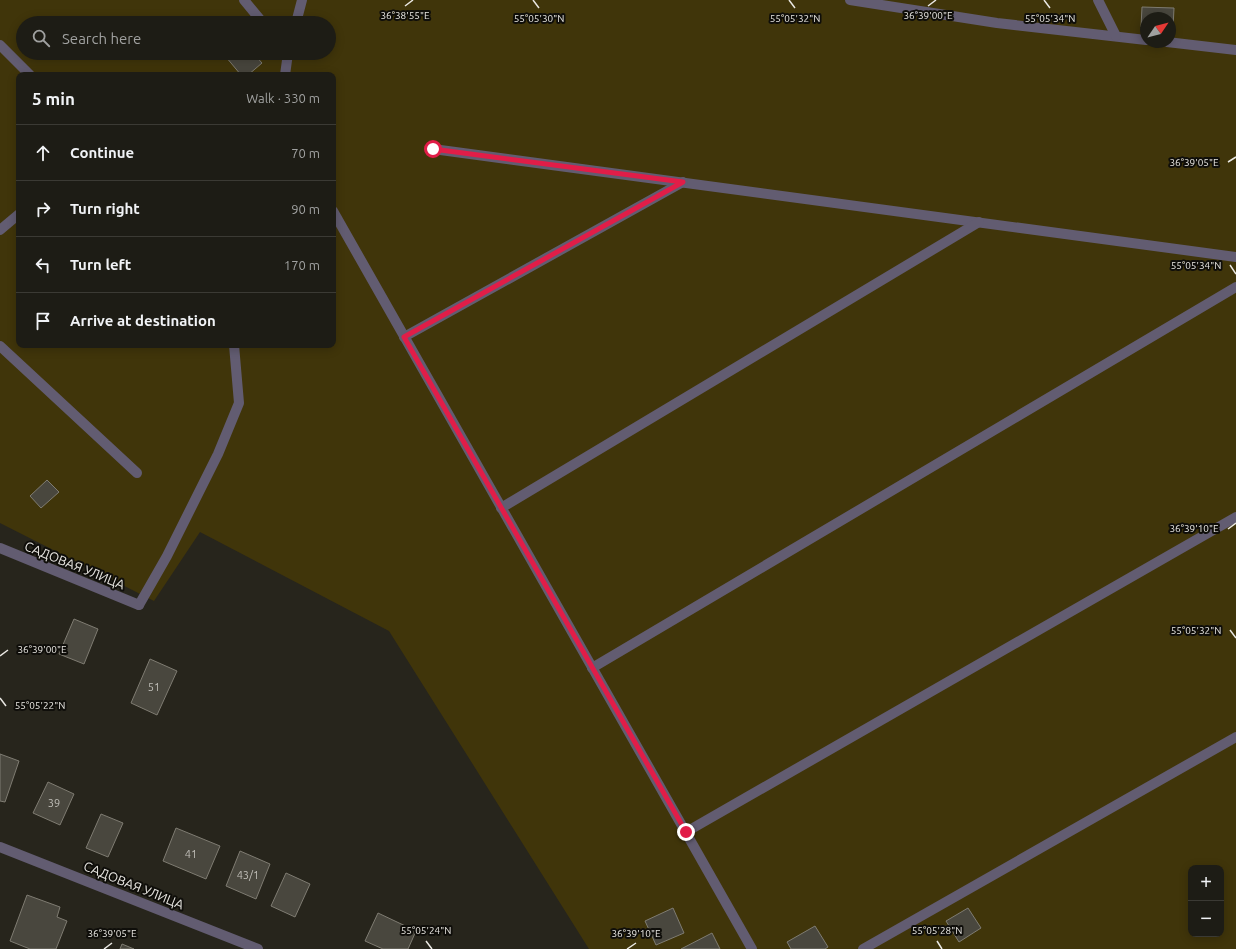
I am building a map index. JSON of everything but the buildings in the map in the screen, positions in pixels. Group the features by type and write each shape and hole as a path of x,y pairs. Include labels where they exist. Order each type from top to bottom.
{"street":[{"path":"244,0 257,16"},
{"path":"298,16 302,0"},
{"path":"850,0 997,23 1140,39"},
{"path":"1098,0 1116,36"},
{"path":"1176,43 1236,50"},
{"path":"0,45 27,72"},
{"path":"285,72 287,60"},
{"path":"433,149 1236,257"},
{"path":"404,337 683,182"},
{"path":"336,216 752,949"},
{"path":"0,230 16,217"},
{"path":"501,508 979,222"},
{"path":"592,668 1236,287"},
{"path":"0,346 137,473"},
{"name":"САДОВАЯ УЛИЦА","path":"0,548 139,605 167,556 218,454 240,403 234,348"},
{"path":"686,832 1236,517"},
{"path":"863,949 1236,737"},
{"name":"САДОВАЯ УЛИЦА","path":"0,846 258,949"}],"shaded area":[{"path":"0,0 1236,0 1236,949 589,949 389,631 200,532 154,601 0,523"}],"route":[{"path":"433,149 683,182 404,337 686,832"}]}
